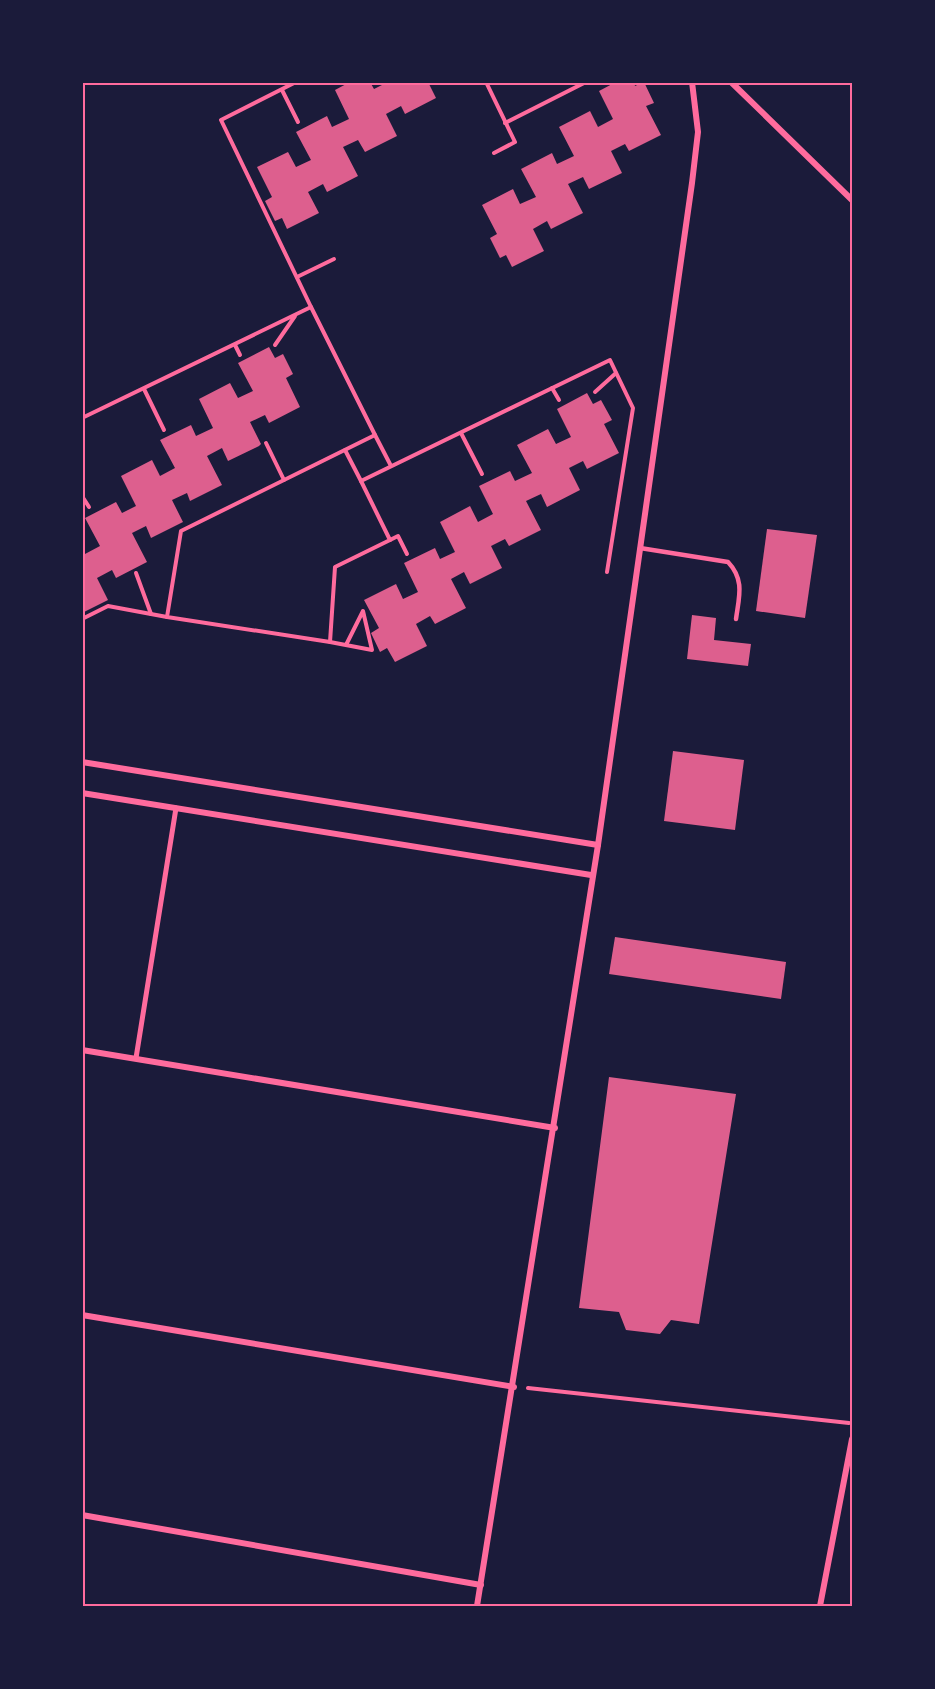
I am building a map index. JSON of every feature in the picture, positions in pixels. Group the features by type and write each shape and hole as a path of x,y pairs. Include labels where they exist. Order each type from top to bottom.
{"street":[{"path":"477,1606 555,1128 640,548 698,132 692,82"},
{"path":"732,83 852,200"},
{"path":"82,762 598,845"},
{"path":"82,792 591,875"},
{"path":"136,1058 176,808"},
{"path":"82,1050 555,1128"},
{"path":"82,1315 514,1387"},
{"path":"820,1606 852,1439"},
{"path":"82,1515 481,1585"}],"lane":[{"path":"640,548 728,562 735,570 741,584 736,619"}],"path":[{"path":"296,82 221,120 311,308 391,466"},
{"path":"486,82 515,142 494,153"},
{"path":"505,123 586,82"},
{"path":"282,90 297,122"},
{"path":"297,277 334,259"},
{"path":"82,418 311,308"},
{"path":"275,345 296,315"},
{"path":"235,345 240,355"},
{"path":"361,481 610,360 633,408 607,572"},
{"path":"595,392 616,373"},
{"path":"144,388 164,430"},
{"path":"552,388 559,400"},
{"path":"460,433 482,474"},
{"path":"167,617 181,531 375,435"},
{"path":"266,443 284,480"},
{"path":"345,450 390,540"},
{"path":"82,496 89,507"},
{"path":"330,642 335,567 398,536 407,554"},
{"path":"136,573 151,614"},
{"path":"82,619 108,606 372,650 363,611 346,645"},
{"path":"514,1387 852,1423"}],"building":[{"path":"350,82 370,82 374,89 388,82 428,82 436,98 405,114 401,106 386,114 397,136 365,152 358,140 343,147 358,176 327,192 323,184 308,192 319,213 287,229 282,218 275,221 265,201 272,197 257,167 288,152 296,167 311,160 296,132 327,116 332,127 349,119 335,90"},
{"path":"616,82 634,82 635,86 644,82 654,103 646,106 661,135 629,151 625,144 611,151 622,173 589,189 583,177 568,184 583,213 551,229 547,221 533,229 544,251 512,267 506,255 500,258 490,238 497,234 482,205 513,189 520,204 536,197 521,169 552,153 557,164 574,156 559,127 590,111 598,127 613,119 599,91"},
{"path":"269,347 275,358 283,354 293,374 286,378 300,407 269,423 265,415 250,422 261,444 259,446 228,461 222,448 207,456 222,485 190,501 187,493 172,500 183,522 151,538 146,526 132,533 147,562 116,578 112,570 97,578 108,600 82,613 82,549 85,554 100,546 85,518 116,502 122,513 136,506 121,476 152,460 160,476 175,468 160,440 191,425 196,436 213,428 199,399 230,383 238,398 253,391 238,363"},
{"path":"587,393 593,404 601,400 612,420 604,424 619,453 587,469 583,461 569,468 580,490 547,507 541,494 526,501 541,530 509,546 505,539 491,546 502,568 470,584 464,572 451,579 466,608 435,624 430,616 416,624 427,646 395,662 387,648 380,652 371,633 379,628 364,600 396,584 403,599 418,592 404,563 435,548 440,559 455,552 440,522 470,506 478,522 493,514 479,486 510,471 515,481 532,473 517,445 548,429 556,444 571,437 557,409"},
{"path":"767,529 817,535 805,618 756,611"},
{"path":"692,615 716,618 714,640 751,644 748,666 687,659"},
{"path":"673,751 744,760 735,830 664,821"},
{"path":"615,937 786,962 781,999 609,974"},
{"path":"609,1077 736,1094 699,1324 671,1320 660,1334 626,1330 619,1312 579,1308"}]}
